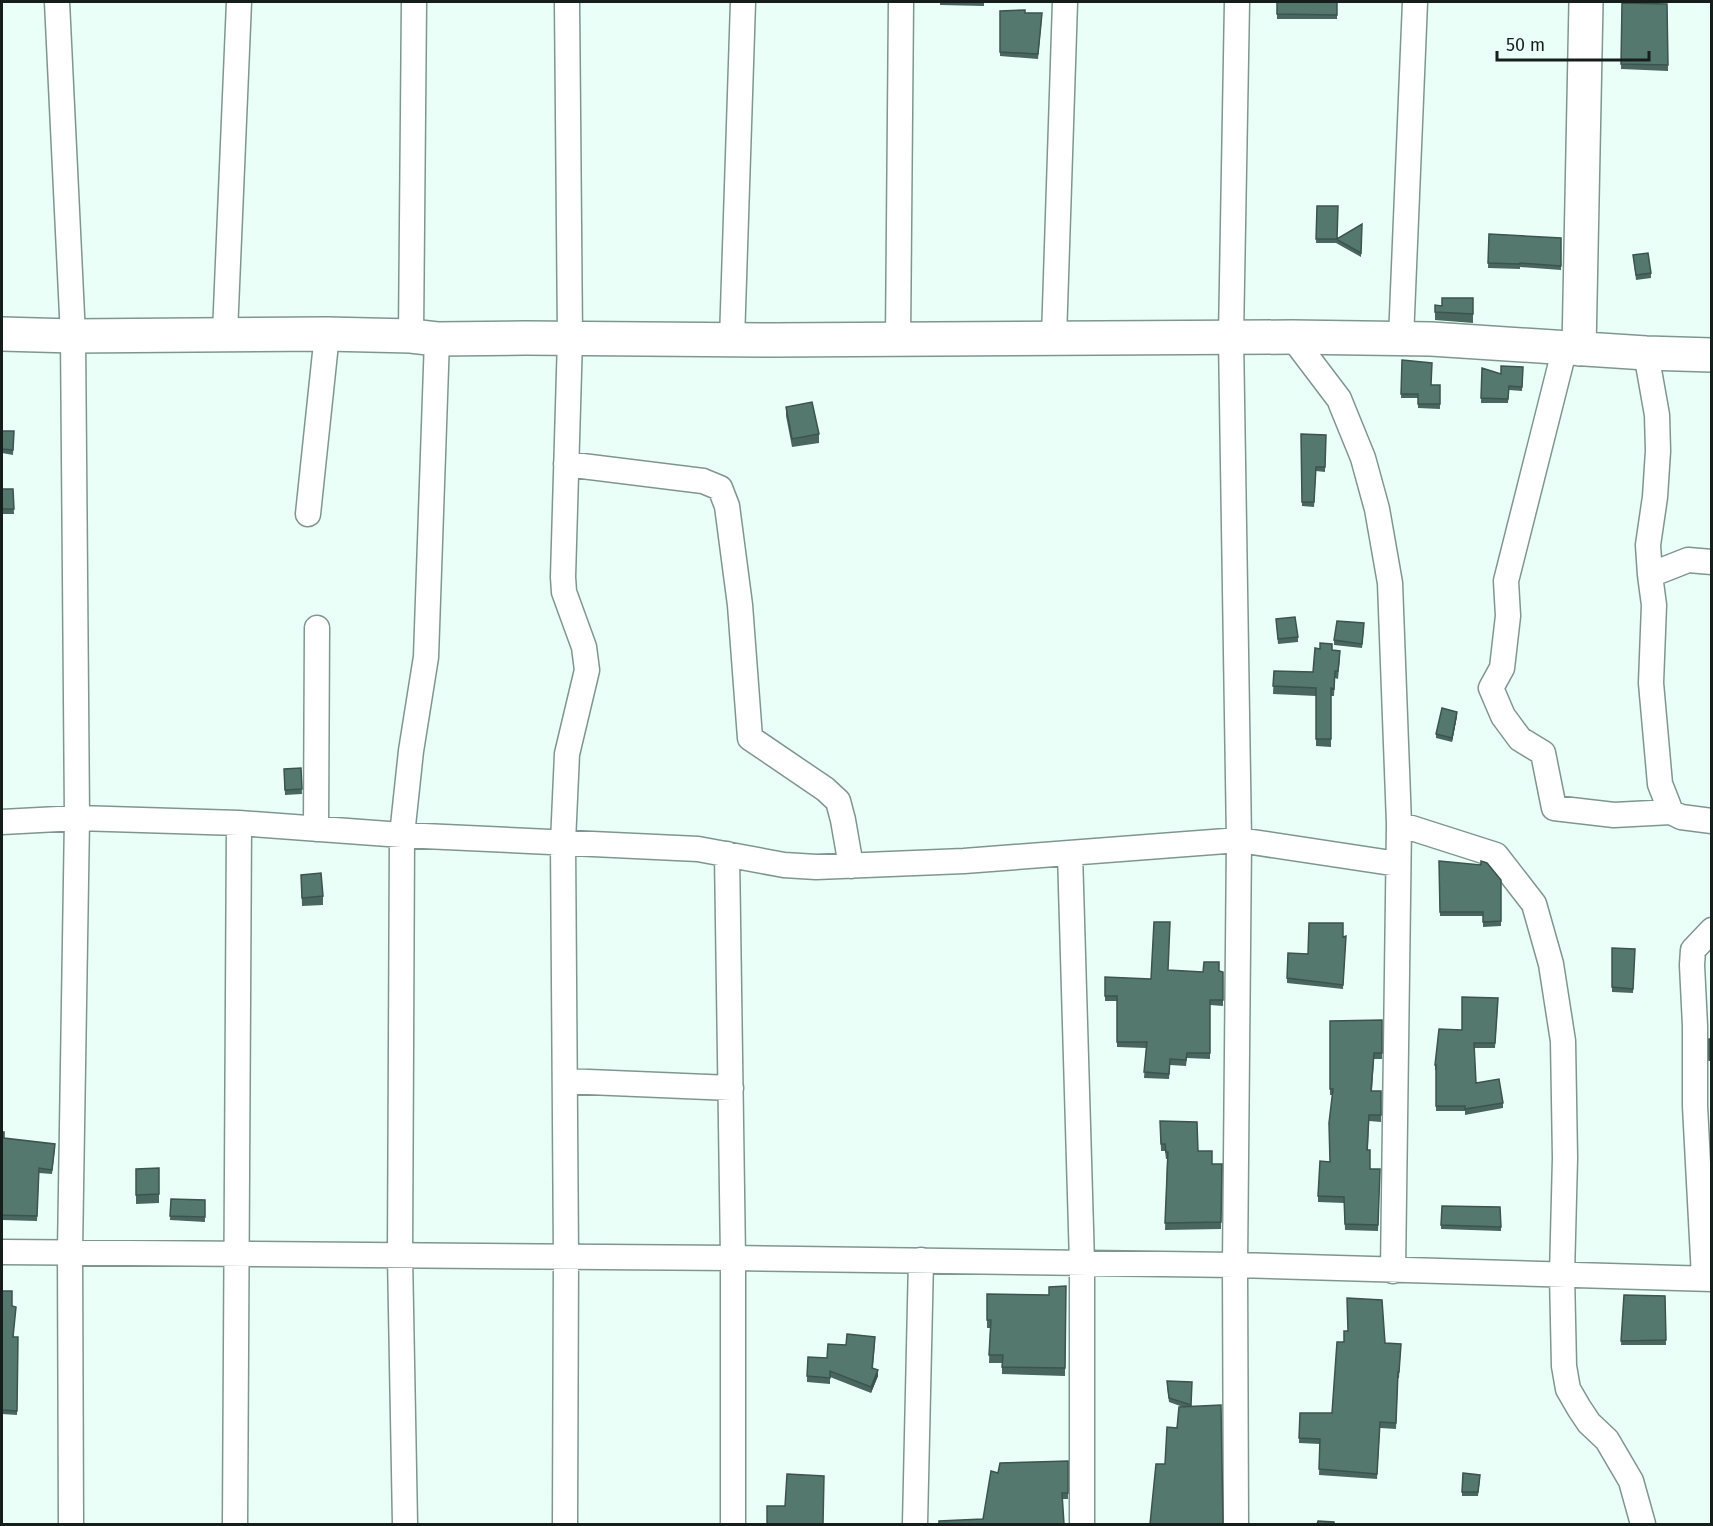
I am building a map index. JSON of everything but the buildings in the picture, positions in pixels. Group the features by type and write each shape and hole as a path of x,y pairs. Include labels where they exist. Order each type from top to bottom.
{"main road":[{"path":"1572,348 1586,2"},
{"path":"2,334 73,336 225,333 424,338 732,340 1292,337 1401,339 1712,355"}],"street":[{"path":"57,2 73,336 77,818 70,1251 70,1524"},
{"path":"225,333 239,2"},
{"path":"405,1524 400,1256 402,836 411,751 426,657 424,338 414,2"},
{"path":"566,1524 563,842 567,754 587,670 586,659 564,592 563,577 570,338 567,2"},
{"path":"732,340 743,2"},
{"path":"898,339 901,2"},
{"path":"1054,338 1065,2"},
{"path":"1236,1524 1235,1264 1239,840 1231,337 1237,2"},
{"path":"1401,339 1415,2"},
{"path":"308,514 327,334"},
{"path":"1292,337 1339,399 1363,458 1377,509 1390,583 1399,824 1394,1271"},
{"path":"1572,348 1506,581 1508,616 1502,668 1491,688 1503,716 1520,739 1543,753 1554,808 1614,815 1671,812 1681,817 1712,821"},
{"path":"1646,353 1657,415 1658,451 1656,497 1648,545 1654,605 1651,683 1660,784 1671,812"},
{"path":"566,464 703,481 720,488 727,506 740,605 750,738 825,789 838,801 851,866"},
{"path":"1650,575 1688,560 1712,562"},
{"path":"316,829 317,628"},
{"path":"2,822 77,818 239,824 402,836 698,849 784,865 816,867 964,861 1239,840 1398,864"},
{"path":"235,1524 239,824"},
{"path":"1399,824 1496,855 1534,904 1551,964 1563,1041 1564,1366 1568,1389 1589,1423 1607,1440 1631,1481 1640,1523"},
{"path":"1070,853 1082,1263 1083,1524"},
{"path":"726,854 734,1258 733,1524"},
{"path":"2,1252 1235,1264 1394,1271 1708,1278 1695,1106 1692,965 1694,950 1712,930"},
{"path":"565,1081 730,1088"},
{"path":"915,1524 921,1260"}]}
